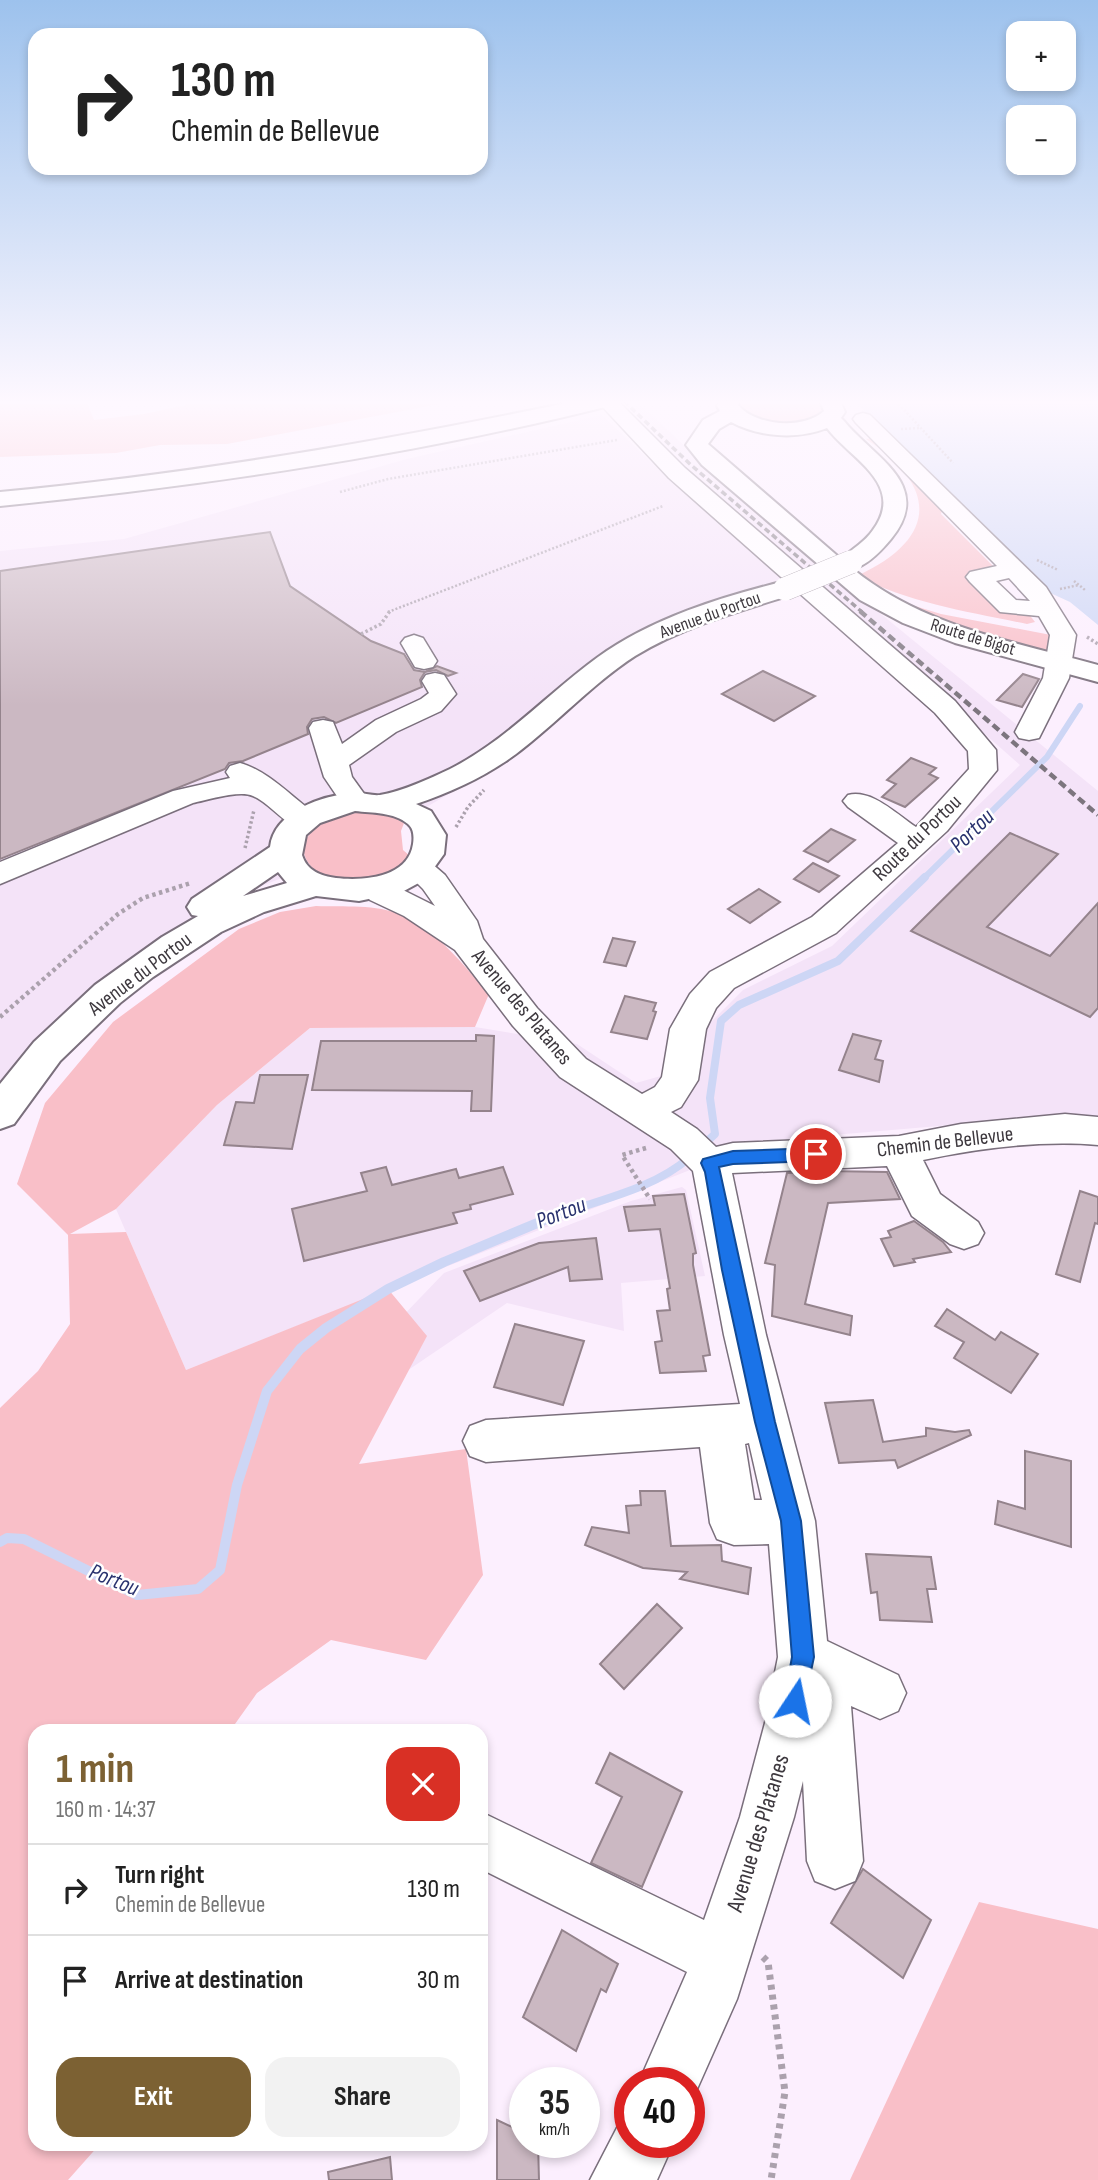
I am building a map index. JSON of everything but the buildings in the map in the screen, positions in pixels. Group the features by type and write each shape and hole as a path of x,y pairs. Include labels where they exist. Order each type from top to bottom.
{"main road":[{"path":"0,509 50,503"},
{"name":"Route de Bigot","path":"767,503 854,572 869,595 941,629 1061,648 1098,650"},
{"name":"Avenue du Portou","path":"370,802 452,780 505,748 584,682 644,639 694,617 785,589 854,572 892,522 894,503"},
{"name":"Route de Bigot","path":"1061,648 1098,674"},
{"name":"Avenue du Portou","path":"426,824 452,807 486,776 505,748"},
{"path":"370,802 401,807 426,824 432,846 419,869 400,881 376,889 334,890 315,884 293,870 286,850 288,840 304,820 327,808 370,802"},
{"name":"Avenue du Portou","path":"0,1069 47,1021 110,966 226,894 286,850"},
{"name":"Avenue du Portou","path":"0,1114 28,1075 58,1042 105,998 158,957 200,929 246,906 315,884"}],"street":[{"name":"Route du Portou","path":"641,1112 668,1097 680,1080 688,1029 702,1002 722,980 824,925 936,825 983,770 982,750 945,707 710,503"},
{"path":"947,503 1037,593 1049,609 1061,648 1056,678 1029,732"},
{"path":"1014,570 978,576 1009,607 1049,609"},
{"path":"370,802 338,777 334,762 386,726 431,705 443,694 424,662"},
{"path":"231,766 304,820"},
{"path":"0,874 183,797 224,787 261,786"},
{"path":"858,801 917,842"},
{"name":"Avenue des Platanes","path":"419,869 434,882 461,921 467,942 525,1017 573,1068 696,1151 713,1172 731,1270 742,1423 791,1521 813,1661 791,1723 766,1817 726,1940 706,1999 677,2067"},
{"name":"Avenue des Platanes","path":"376,889 387,898 415,908 446,932 467,942"},
{"name":"Chemin de Bellevue","path":"696,1151 733,1158 899,1151 961,1138 1065,1128 1098,1131"},
{"path":"899,1151 926,1205 964,1233"},
{"path":"486,1441 742,1423"},
{"path":"813,1661 880,1693"},
{"path":"813,1661 835,1861"},
{"path":"622,2180 634,2158"}],"lane":[{"path":"323,728 334,762"},
{"path":"488,1843 726,1940"}],"path":[{"path":"361,634 381,624 389,611 663,506"},
{"path":"1074,581 1085,590"},
{"path":"0,1017 118,914 143,898 194,882"},
{"path":"625,1160 648,1197"},
{"path":"726,1940 768,1962 785,2092 771,2180"}],"shaded area":[{"path":"252,503 697,503 791,585 672,625 476,778 355,849 259,887 183,930 0,1092 0,551 124,539"},
{"path":"722,503 750,503 823,566 803,573"},
{"path":"918,503 938,503 943,508 941,514 994,567 968,571 971,574 967,576 1007,613 1028,613 1035,622 1027,624 940,606 857,576 883,562 903,546 915,529"},
{"path":"838,579 1098,791 1098,1119 1080,1114 763,1141 186,1370 116,1209 217,1105 310,1028 475,1027 577,1044 636,1083 661,1076 696,1083 707,1026 743,990 832,946 1020,765 818,587"},
{"path":"902,602 941,614 1051,635 1048,644 1049,656 972,636"},
{"path":"369,812 393,817 404,823 401,831 403,850 410,856 403,864 378,877 351,880 337,879 314,869 306,860 303,847 313,830 339,816"},
{"path":"316,906 360,907 392,911 415,921 438,939 489,994 475,1027 310,1028 217,1105 116,1209 70,1234 126,1232 186,1370 388,1289 427,1336 359,1464 466,1449 483,1575 426,1660 331,1640 257,1693 235,1724 28,1724 28,2151 94,2151 68,2180 0,2180 0,1408 38,1371 70,1324 68,1235 17,1184 45,1103 113,1022 239,929 280,912"},
{"path":"682,1187 686,1190 705,1276 621,1283 624,1331 507,1303 398,1377 372,1348 444,1273 631,1201"},
{"path":"979,1902 1098,1929 1098,2180 850,2180"}],"water":[{"path":"957,503 1098,503 1098,625 1070,602 1046,591"}],"waterway":[{"name":"Portou","path":"923,879 1047,757 1080,706"},
{"name":"Portou","path":"702,1146 715,1134 710,1098 721,1021 739,1005 838,961 925,877"},
{"name":"Portou","path":"555,1216 643,1186 690,1157"},
{"name":"Portou","path":"555,1216 559,1214"},
{"name":"Portou","path":"0,1542 7,1538 24,1539 137,1595 198,1589 220,1570 237,1485 267,1391 300,1349 326,1328 388,1289 444,1262 555,1216"}],"railway":[{"path":"735,503 862,612"},
{"path":"860,611 1098,815"}],"route":[{"path":"795,1701 803,1657 791,1521 765,1422 709,1163 733,1158 816,1154"}]}
